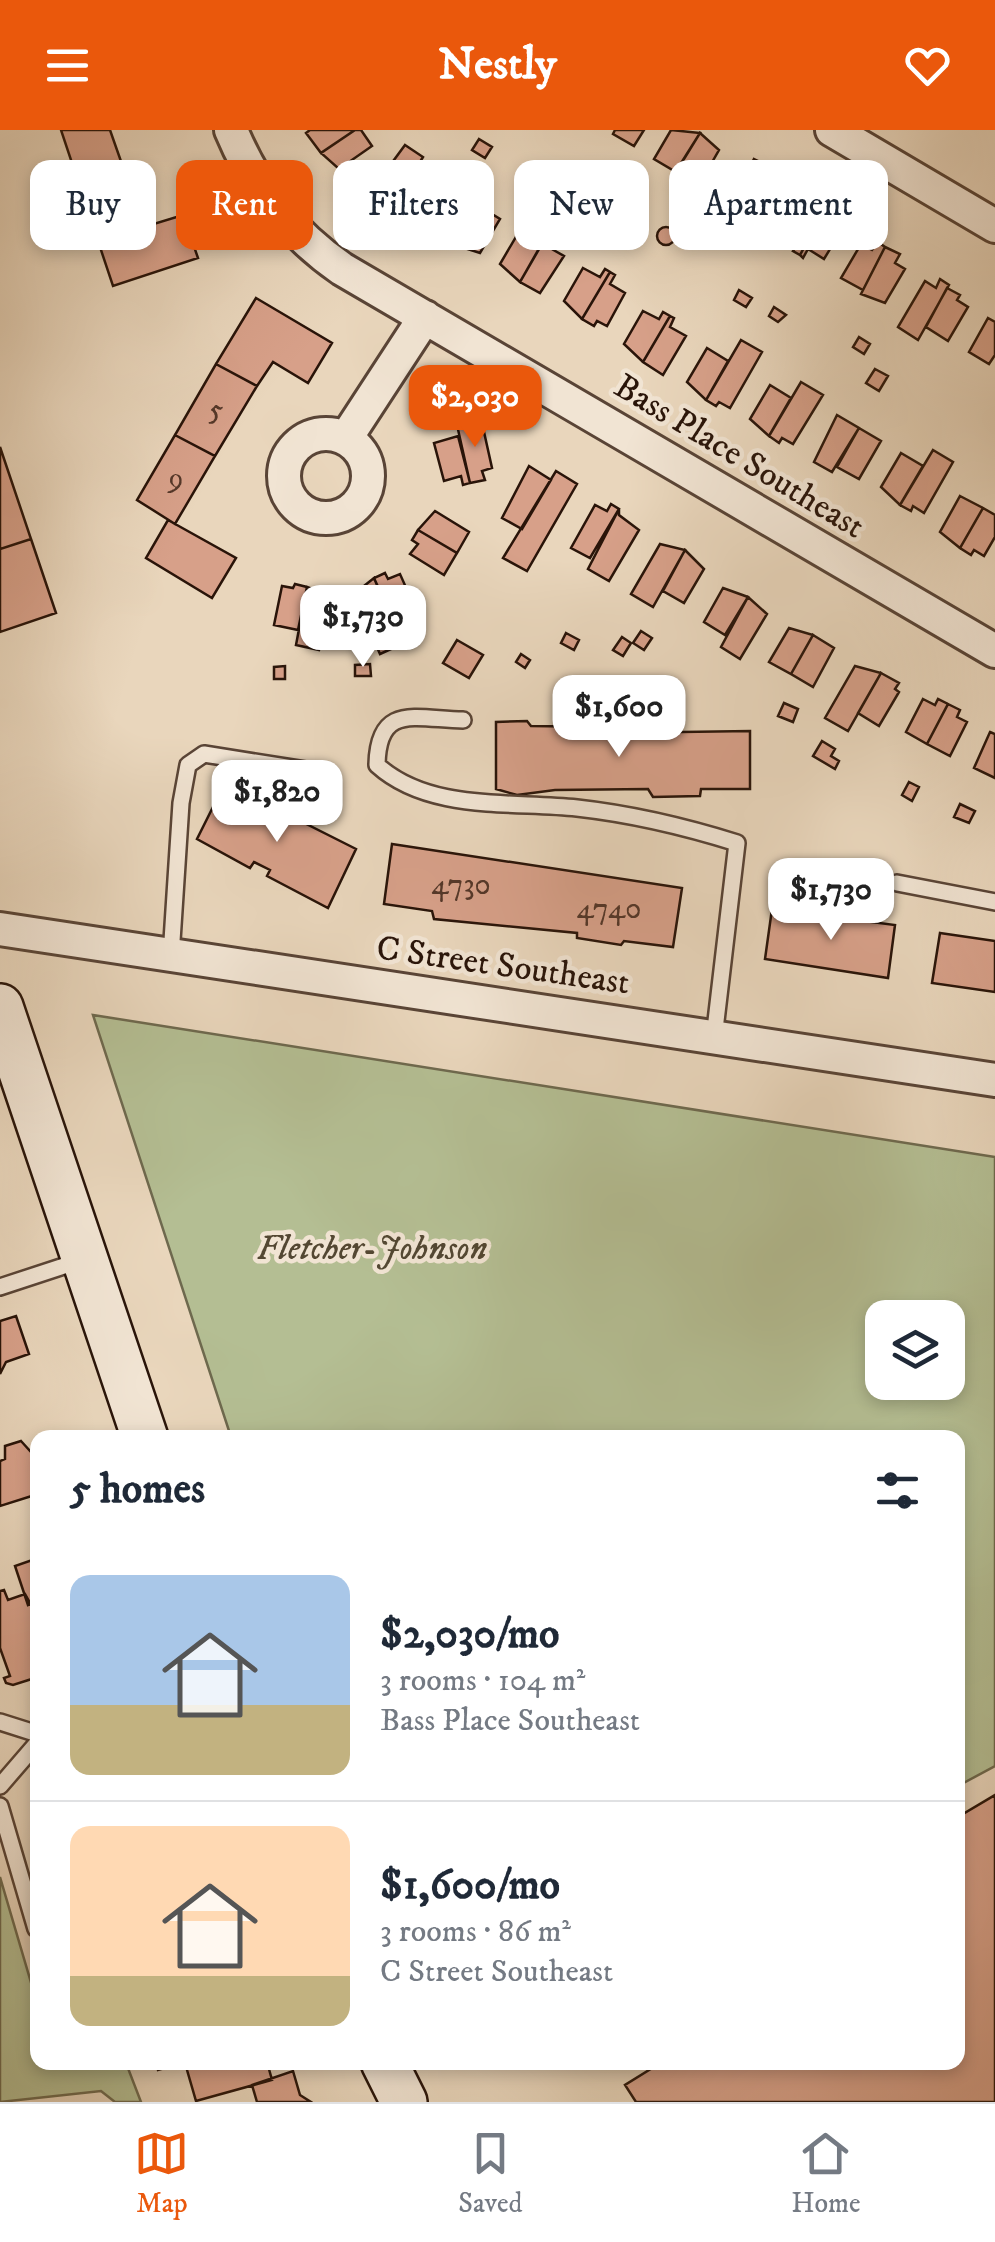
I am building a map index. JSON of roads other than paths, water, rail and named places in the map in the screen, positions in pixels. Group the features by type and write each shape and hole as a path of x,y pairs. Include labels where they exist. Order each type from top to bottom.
{"main road":[{"path":"0,1006 143,1430"},
{"path":"388,2070 404,2102"}],"street":[{"name":"Bass Place Southeast","path":"231,130 251,175 296,232 342,269 995,651"},
{"path":"832,130 995,226"},
{"path":"346,438 425,317"},
{"name":"C Street Southeast","path":"0,929 995,1080"}],"lane":[{"path":"463,720 403,719 388,724 377,736 377,765 399,785 483,804 578,808 694,830 737,843 714,1038"},
{"path":"170,956 180,803 188,765 204,754 305,770"},
{"path":"897,882 995,902"},
{"path":"0,1287 86,1259"},
{"path":"0,1722 30,1731"},
{"path":"0,1786 30,1751"},
{"path":"0,1806 30,1909"}],"park label":[{"name":"Fletcher-Johnson","path":"372,1249"}]}
